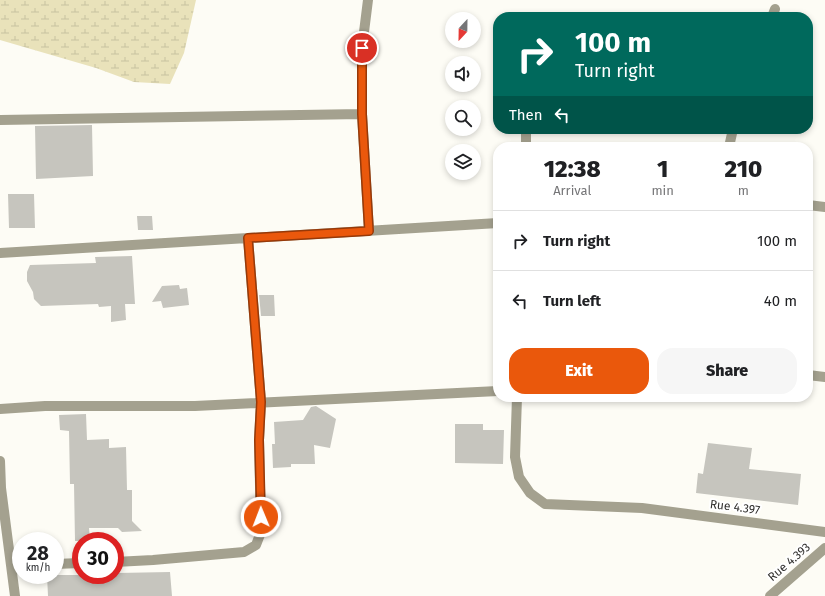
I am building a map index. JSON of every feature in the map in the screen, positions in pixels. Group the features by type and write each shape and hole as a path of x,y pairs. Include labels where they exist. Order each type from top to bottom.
{"street":[{"path":"368,0 362,48 362,114 369,231"},
{"path":"0,120 362,114"},
{"path":"813,206 825,207"},
{"path":"0,253 493,223"},
{"path":"124,562 244,552 256,545 261,532 259,440 261,402 248,238"},
{"path":"813,376 825,377"},
{"path":"0,409 45,406 195,406 493,391"},
{"name":"Rue 4.397","path":"517,402 515,457 519,477 530,493 545,504 642,508 825,532"},
{"path":"0,461 1,488 12,544"},
{"name":"Rue 4.393","path":"770,596 825,548"},
{"path":"15,584 15,596"}],"green space":[{"path":"0,0 196,0 184,53 170,84 134,82 96,68 0,40"}],"building":[{"path":"92,125 93,176 36,179 35,126"},
{"path":"8,194 34,194 35,228 9,228"},
{"path":"137,216 152,216 153,230 138,230"},
{"path":"132,256 135,304 125,304 126,320 111,322 111,306 99,307 98,304 41,306 34,299 33,292 27,281 27,272 30,265 96,263 95,257"},
{"path":"179,285 180,289 187,288 189,305 163,308 161,301 152,302 162,286"},
{"path":"259,295 274,295 275,316 261,316"},
{"path":"316,406 336,419 330,448 314,445 315,464 291,464 291,467 273,468 272,444 275,444 274,422 303,420 311,407"},
{"path":"86,414 87,440 109,439 109,448 126,447 127,490 132,490 132,521 142,531 122,532 118,528 89,528 89,532 75,532 74,484 70,484 69,431 60,430 59,415"},
{"path":"455,424 483,424 483,430 504,430 503,464 455,463"},
{"path":"708,443 752,448 749,469 801,474 798,505 696,493 698,473 703,474"},
{"path":"170,572 172,596 48,596 47,584 64,584 64,575 72,575 72,584 124,584 124,573"}],"route":[{"path":"261,517 259,440 261,402 248,238 369,231 362,114 362,48"}]}
